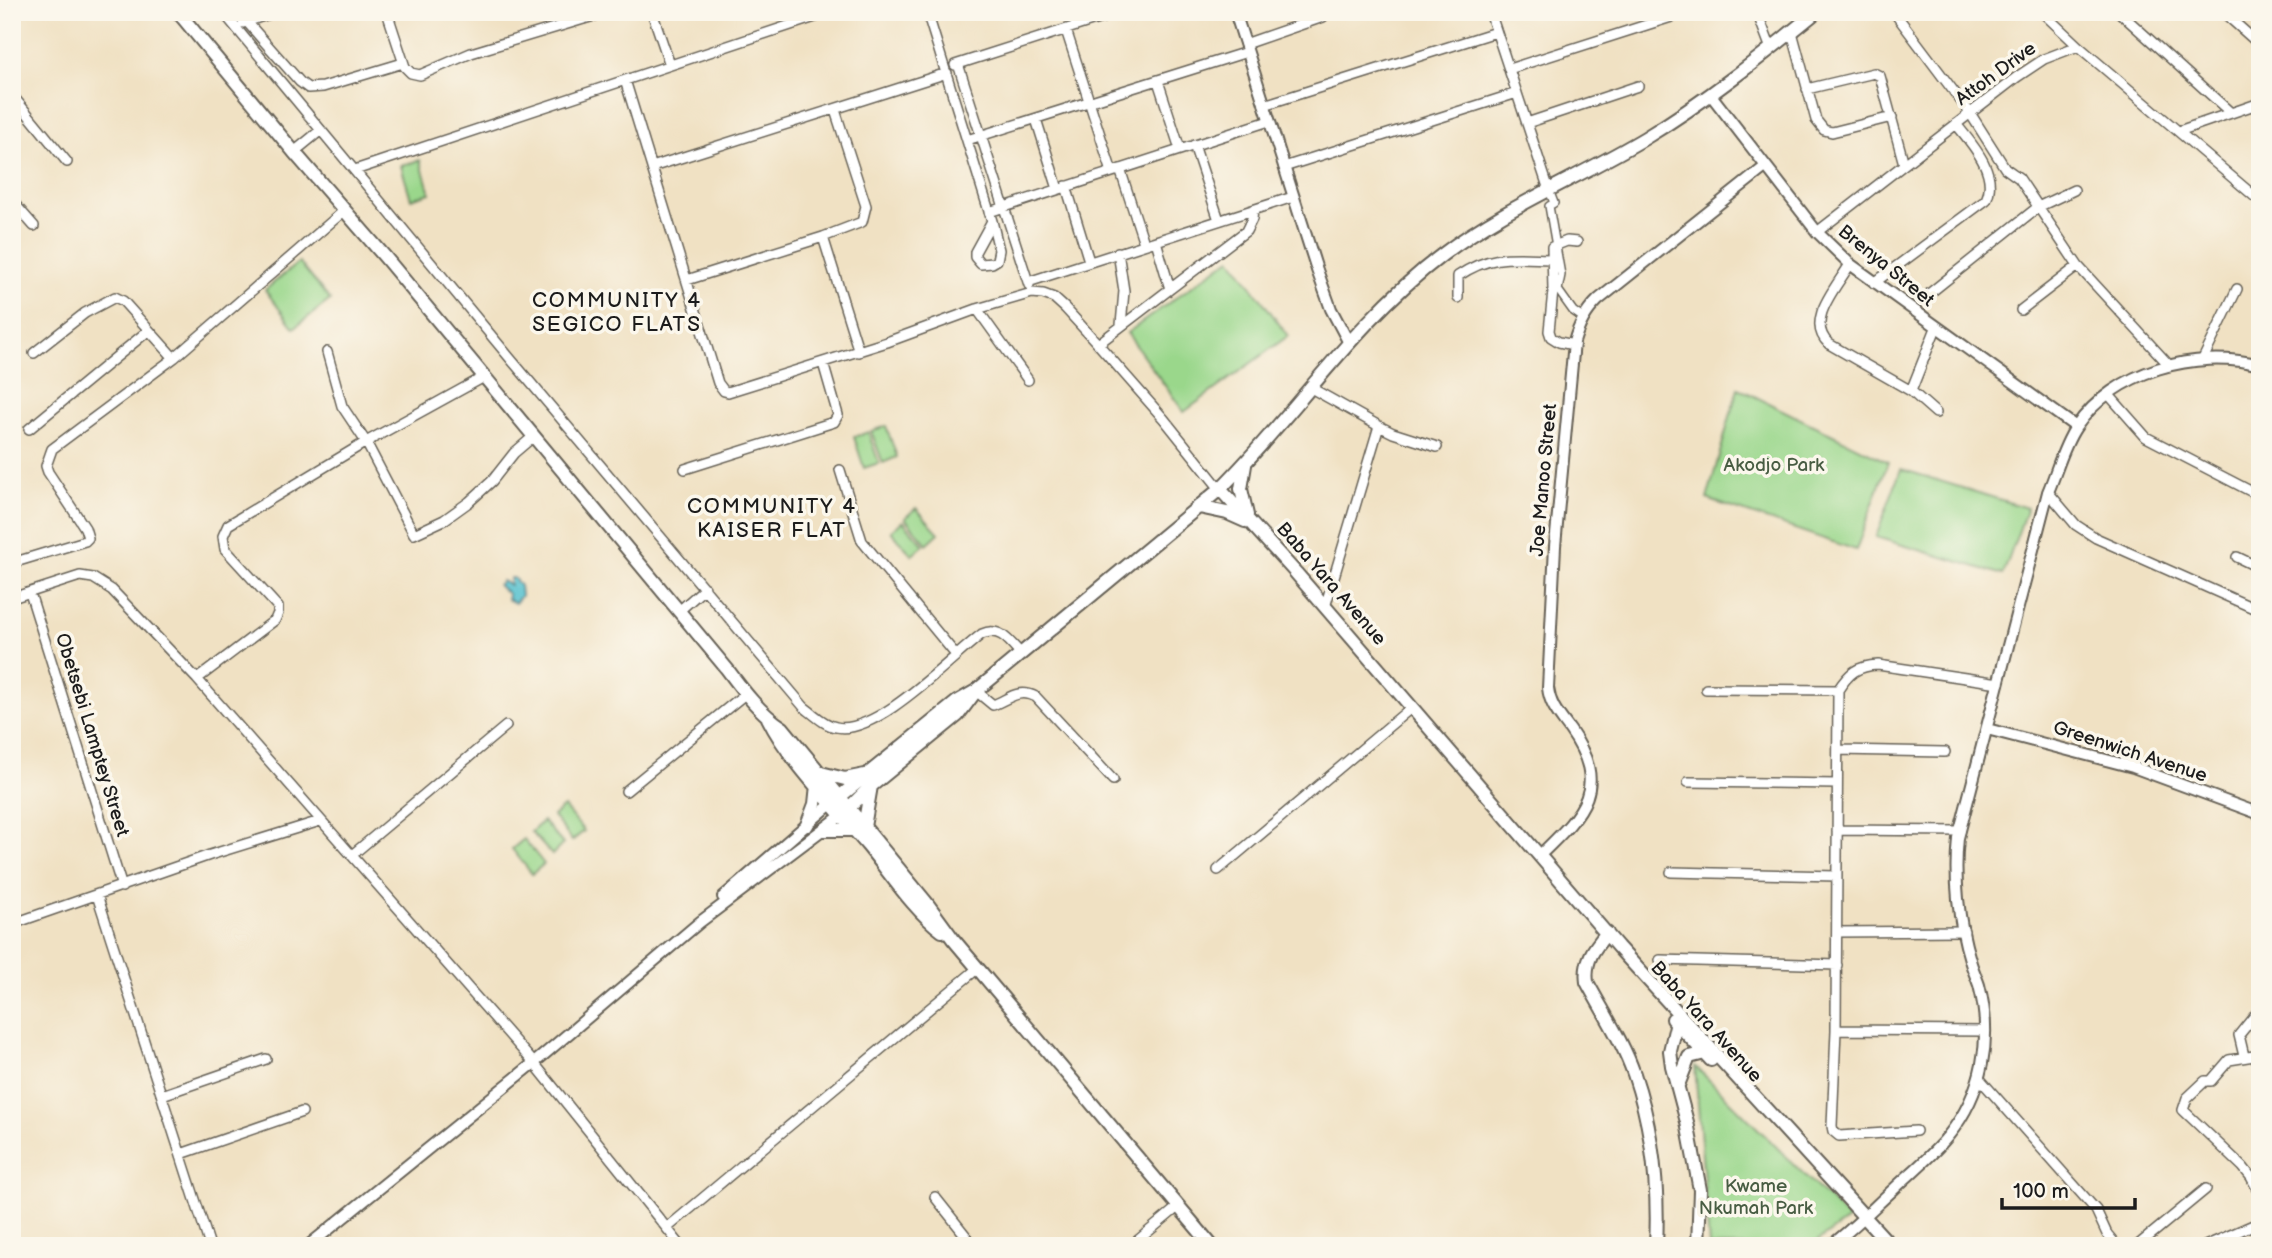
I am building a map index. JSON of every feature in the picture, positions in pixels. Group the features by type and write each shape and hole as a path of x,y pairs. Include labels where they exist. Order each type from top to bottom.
{"main road":[{"path":"178,12 534,436 745,694 768,718 776,735 819,779 926,902 953,939 1212,1246"},
{"path":"836,800 868,781 957,702 975,691 1199,508 1245,464 1349,343 1399,290 1437,259 1472,233 1644,138 1711,95 1816,12"},
{"path":"1245,464 1241,489 1246,513 1253,524"},
{"name":"Baba Yara Avenue","path":"1220,489 1541,855 1607,933 1623,957 1678,1018 1754,1094 1772,1117 1866,1215 1891,1246"},
{"path":"1199,508 1227,513 1253,524"},
{"path":"819,779 868,781"},
{"path":"807,825 815,804 819,779"},
{"path":"846,812 868,781"},
{"path":"859,828 868,781"},
{"path":"824,830 859,828"},
{"path":"1607,933 1595,947 1585,970 1587,982 1633,1072 1642,1103 1655,1161 1656,1246"},
{"path":"1678,1018 1670,1051 1700,1190 1699,1246"},
{"name":"Baba Yara Avenue","path":"1678,1018 1704,1053 1748,1099 1772,1117"},
{"path":"1678,1085 1689,1057 1704,1053"}],"street":[{"path":"223,12 804,707 828,725 850,728 872,720 982,634 989,631 1002,634 1021,654"},
{"path":"234,26 275,12"},
{"path":"387,12 403,62 408,70 420,75 471,53 607,12"},
{"path":"652,12 670,65"},
{"path":"355,170 830,12"},
{"path":"927,12 990,216 1003,207 1269,121"},
{"path":"652,167 835,110 946,71 958,64 1120,12"},
{"path":"1234,12 1331,309 1349,343"},
{"path":"1509,69 1687,12"},
{"path":"1757,12 1772,49"},
{"path":"1894,12 1970,113 2005,168 2019,178 2078,265 2169,365"},
{"path":"2042,12 2078,46 2260,201"},
{"path":"2119,12 2231,113"},
{"path":"2223,12 2260,45"},
{"path":"1493,13 1496,32 1554,203 1549,206 1551,230 1561,275 1558,290 1573,311 1583,318"},
{"path":"967,140 1158,81 1323,17"},
{"path":"247,22 308,88 323,87 403,62"},
{"path":"1066,30 1089,103 1144,243"},
{"path":"1264,105 1496,32"},
{"path":"1792,32 1816,120 1828,132 1892,117"},
{"name":"Attoh Drive","path":"1817,232 2044,59 2078,46"},
{"path":"958,64 979,136 1032,293"},
{"path":"1807,89 1878,74 1882,80 1904,164"},
{"path":"625,79 718,383 724,391 859,352 977,309 1032,293 1054,298 1164,419 1220,489"},
{"path":"1158,81 1180,149"},
{"path":"1527,123 1638,86"},
{"path":"1284,167 1517,93"},
{"path":"12,95 67,162"},
{"name":"Brenya Street","path":"1711,95 1817,232 1850,264 2076,427"},
{"path":"2179,131 2260,103"},
{"path":"687,280 858,225 866,212 835,110"},
{"path":"1036,119 1089,261"},
{"path":"1874,283 1986,200 1989,188 1985,167 1979,154 1956,124"},
{"path":"294,152 321,130"},
{"path":"1195,145 1219,220"},
{"name":"Joe Manoo Street","path":"1541,855 1581,812 1589,794 1590,771 1581,748 1549,699 1548,688 1555,546 1574,345 1583,318 1598,300 1765,167"},
{"path":"1930,293 2038,207 2074,190"},
{"path":"1028,282 1293,197"},
{"path":"12,201 34,226"},
{"path":"1098,344 1246,231 1253,210"},
{"path":"12,563 85,541 88,536 46,466 52,449 174,358 345,211"},
{"path":"823,237 859,352"},
{"path":"1156,241 1170,289"},
{"path":"1574,345 1550,337 1549,331 1553,291 1552,247 1567,241 1577,242"},
{"path":"1118,252 1124,291 1121,325"},
{"path":"1458,298 1458,276 1473,266 1502,257 1553,259"},
{"path":"1850,264 1819,316 1818,328 1822,337 1829,344 1911,391 1936,413"},
{"path":"2021,310 2078,265"},
{"path":"2203,359 2237,289"},
{"path":"34,353 85,313 112,298 123,301 174,358"},
{"path":"977,309 1027,380"},
{"path":"1911,391 1936,328"},
{"path":"29,429 149,330"},
{"path":"327,352 342,406 366,442 414,534 444,520 469,502 492,481 514,453 534,436"},
{"path":"1830,1246 1948,1137 1965,1110 1979,1078 1985,1052 1985,1031 1979,986 1969,958 1964,931 1955,862 1960,831 2048,492 2076,427 2099,402 2125,384 2157,368 2186,360 2203,359 2260,365"},
{"path":"685,469 836,421 838,415 823,363"},
{"path":"197,679 275,620 278,613 278,607 225,549 222,539 226,528 366,442 484,377"},
{"path":"1311,388 1393,433 1437,447"},
{"path":"2109,395 2146,437 2260,496"},
{"path":"1325,607 1379,426"},
{"path":"840,470 862,541 956,655"},
{"path":"2048,492 2077,525 2096,538 2260,611"},
{"path":"2237,557 2260,568"},
{"path":"12,598 80,576 100,582 112,590 197,679 534,1063 681,1246"},
{"path":"679,611 705,589"},
{"name":"Obetsebi Lamptey Street","path":"30,593 122,887"},
{"path":"1916,1131 1839,1136 1833,1131 1831,1122 1836,1030 1838,690 1850,671 1878,664 1999,683"},
{"path":"1706,689 1838,690"},
{"path":"975,691 993,705 1016,694 1024,693 1036,697 1113,780"},
{"path":"626,791 745,694"},
{"path":"1218,870 1412,707"},
{"path":"352,855 506,726"},
{"name":"Greenwich Avenue","path":"1987,729 2133,767 2260,814"},
{"path":"1838,750 1945,752"},
{"path":"1688,782 1837,784"},
{"path":"699,922 721,899 836,800"},
{"path":"308,1246 534,1063 699,922 846,812"},
{"path":"12,924 211,855 320,821"},
{"path":"1837,830 1960,831"},
{"path":"1671,872 1837,876"},
{"path":"97,895 210,1246"},
{"path":"1837,932 1964,931"},
{"path":"1660,960 1837,965"},
{"path":"667,1228 978,968"},
{"path":"2244,1056 2239,1035 2260,1009"},
{"path":"1836,1030 1985,1031"},
{"path":"2260,1055 2229,1060 2211,1081 2205,1081 2187,1098 2183,1110 2243,1167 2260,1194"},
{"path":"162,1095 266,1059"},
{"path":"1979,1078 2096,1210 2106,1234 2117,1246"},
{"path":"181,1154 302,1112"},
{"path":"2137,1246 2206,1189"},
{"path":"934,1197 974,1246"},
{"path":"1131,1246 1179,1206"},
{"path":"2205,1246 2260,1222"}],"green space":[{"path":"420,160 430,193 411,199 401,166"},
{"path":"1231,258 1288,336 1184,412 1127,333"},
{"path":"299,262 330,300 294,328 265,290"},
{"name":"Akodjo Park","path":"1738,388 1888,462 1856,550 1707,499"},
{"path":"886,426 897,457 883,463 871,431"},
{"path":"868,432 879,463 864,468 854,437"},
{"path":"1901,469 2027,508 2003,575 1876,537"},
{"path":"916,508 939,533 927,544 905,518"},
{"path":"903,521 924,545 912,555 891,531"},
{"path":"564,807 584,831 572,841 553,816"},
{"path":"543,821 563,844 552,855 531,832"},
{"path":"524,839 544,864 532,874 512,849"},
{"name":"Kwame Nkumah Park","path":"1695,1066 1849,1219 1811,1246 1709,1246"}],"water":[{"path":"510,578 514,578 520,586 521,596 515,603 507,599 508,594 498,585 502,581 510,585"}],"district":[{"name":"COMMUNITY 4 SEGICO FLATS","path":"617,312"},
{"name":"COMMUNITY 4 KAISER FLAT","path":"772,518"}]}
